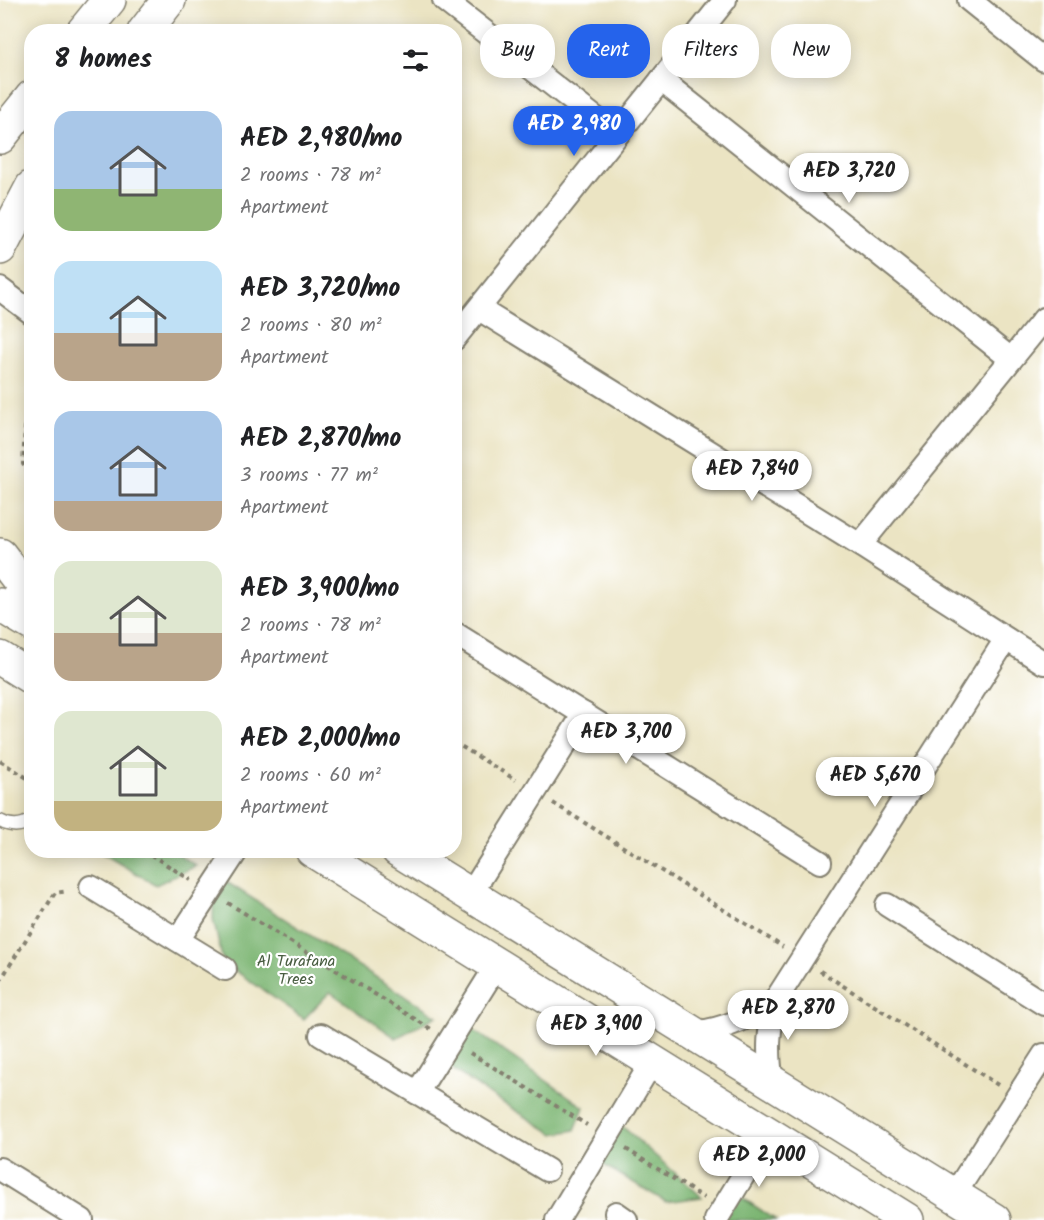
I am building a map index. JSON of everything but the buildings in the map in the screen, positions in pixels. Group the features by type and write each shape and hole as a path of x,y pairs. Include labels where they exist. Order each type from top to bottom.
{"main road":[{"path":"90,24 109,0"},
{"path":"150,24 169,0"},
{"path":"0,209 24,182"},
{"path":"0,248 24,202"},
{"path":"0,555 24,586"},
{"path":"0,605 24,619"},
{"path":"0,658 20,675"},
{"path":"325,858 907,1220"},
{"path":"411,858 994,1220"},
{"path":"585,1019 588,1009 598,1002 634,1011 654,1021 695,1033"}],"street":[{"path":"444,0 617,135"},
{"path":"462,329 725,0"},
{"path":"969,0 1044,60"},
{"path":"662,80 1011,359"},
{"path":"0,289 24,307"},
{"path":"479,309 860,545 1044,663"},
{"path":"860,545 1044,319"},
{"path":"462,638 820,862"},
{"path":"772,1082 768,1040 777,998 1006,639"},
{"path":"470,895 584,714"},
{"path":"178,940 232,858"},
{"path":"91,887 225,969"},
{"path":"887,905 1044,1004"},
{"path":"417,1093 497,965"},
{"path":"695,1033 717,1030 739,1023 759,1012 777,998"},
{"path":"321,1035 547,1170"},
{"path":"954,1195 1044,1055"},
{"path":"557,1220 651,1062"},
{"path":"716,1220 768,1135"},
{"path":"0,1169 82,1220"}],"lane":[{"path":"0,821 15,826 24,824"}],"path":[{"path":"24,447 24,466"},
{"path":"462,747 802,959 1017,1097"},
{"path":"0,761 24,776"},
{"path":"0,981 55,893 91,887"}],"green space":[{"path":"110,858 184,858 196,866 156,885"},
{"name":"Al Turafana Trees","path":"214,874 437,1016 396,1038 330,992 304,1019 223,962 213,919"},
{"path":"462,1022 584,1107 575,1130 554,1134 448,1066 438,1039"},
{"path":"614,1119 702,1197 666,1202 597,1161"},
{"path":"726,1187 776,1220 721,1220"}]}
